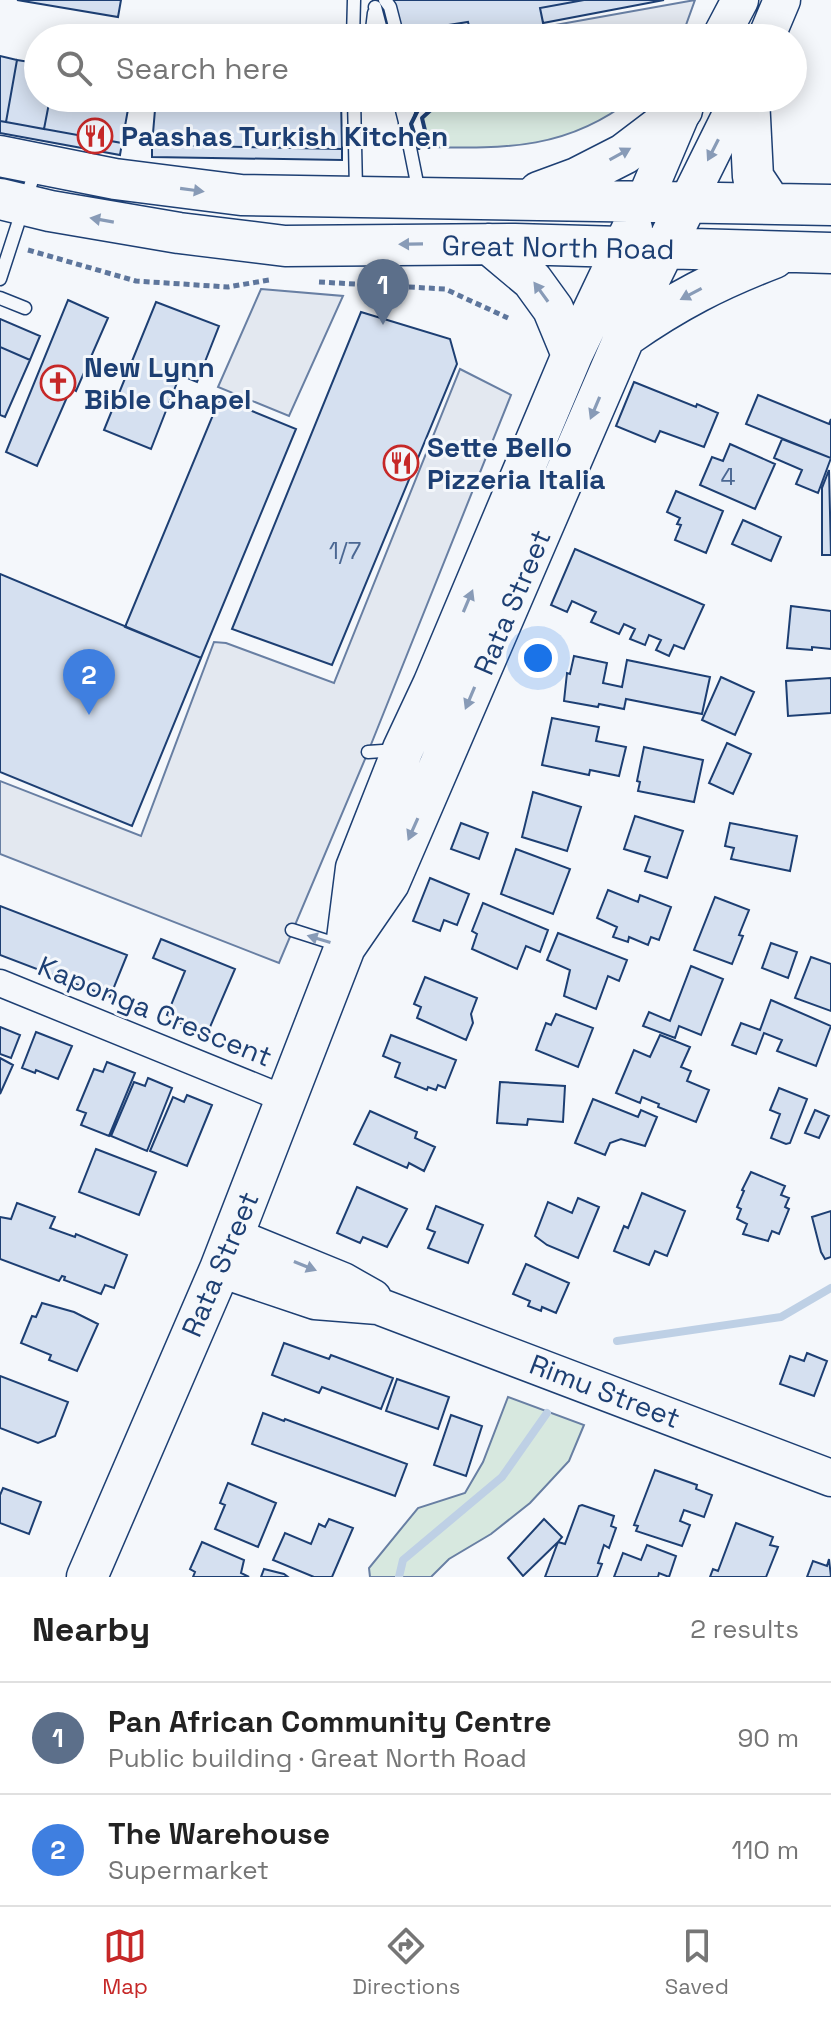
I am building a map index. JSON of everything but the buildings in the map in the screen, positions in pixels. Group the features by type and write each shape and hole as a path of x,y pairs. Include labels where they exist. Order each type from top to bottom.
{"main road":[{"path":"524,198 577,178 624,154 675,112"},
{"path":"750,112 753,177 771,204"},
{"name":"Great North Road","path":"19,160 115,179 199,191 281,197 524,198 831,205"},
{"name":"Great North Road","path":"12,202 179,233 285,246 489,244 831,253"},
{"name":"Rata Street","path":"345,947 356,868 386,751 433,685 572,355 644,202"},
{"name":"Rata Street","path":"87,1577 227,1252 345,947 389,883 687,203"},
{"path":"489,244 532,280 553,309 572,355"},
{"path":"626,337 670,305 700,289 788,252"}],"street":[{"path":"727,24 740,0"},
{"path":"772,24 782,0"},
{"path":"644,202 682,112"},
{"path":"687,203 732,112"},
{"name":"Kaponga Crescent","path":"0,983 285,1099"},
{"name":"Rimu Street","path":"227,1252 343,1281 372,1296 378,1306 831,1478"}],"lane":[{"path":"353,24 354,0"},
{"path":"385,0 394,24"},
{"path":"373,24 375,7 379,24"},
{"path":"354,112 357,197"},
{"path":"355,153 361,112"},
{"path":"402,112 419,197"},
{"path":"405,123 408,112"},
{"path":"0,279 12,245 12,202 19,160"},
{"path":"0,298 25,308"},
{"path":"292,930 345,947"}],"path":[{"path":"12,245 136,281 228,287 266,280 282,281"},
{"path":"314,282 445,289 508,318"}],"shaded area":[{"path":"695,0 686,24 561,24"},
{"path":"429,112 613,112 585,127 536,142 457,148 429,147 422,118"},
{"path":"261,289 343,296 289,416 218,387"},
{"path":"460,369 511,395 368,752 279,963 0,854 0,781 141,836 214,642 226,643 334,683"},
{"path":"508,1397 584,1425 569,1461 530,1503 491,1534 449,1559 431,1577 370,1577 369,1568 418,1508 465,1493 483,1462"}],"waterway":[{"path":"617,1341 781,1317 831,1288"},
{"path":"399,1577 403,1560 502,1477 547,1413"}],"wall":[{"path":"417,112 411,124 419,148"},
{"path":"429,112 422,118 429,147"}],"place":[{"name":"Paashas Turkish Kitchen","path":"95,136"},
{"name":"Pan African Community Centre","path":"383,325"},
{"name":"New Lynn Bible Chapel","path":"58,383"},
{"name":"Sette Bello Pizzeria Italia","path":"401,463"},
{"name":"The Warehouse","path":"89,715"}]}
